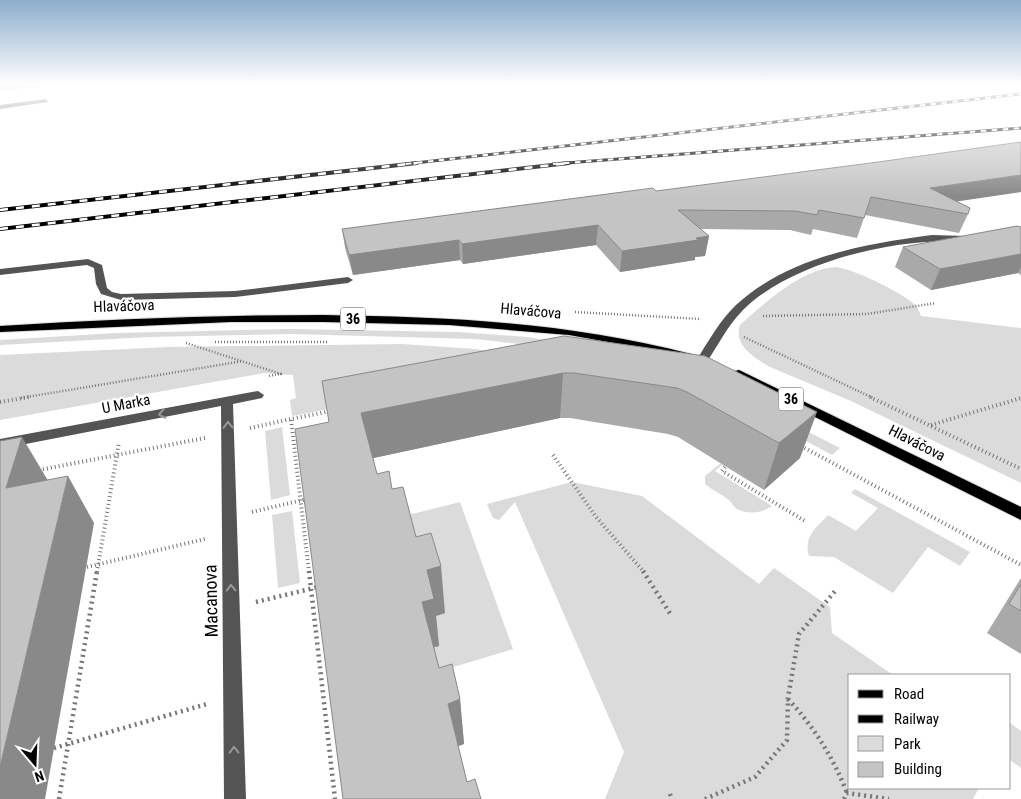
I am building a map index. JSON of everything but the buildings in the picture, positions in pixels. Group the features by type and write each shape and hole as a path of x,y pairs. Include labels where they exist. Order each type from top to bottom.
{"main road":[{"name":"Hlaváčova","path":"0,329 214,319 327,318 470,322 535,327 599,336 666,350 702,361 774,390 1021,514"}],"street":[{"path":"702,361 722,327 740,307 760,292 804,268 858,251 933,238 976,239"},
{"path":"0,272 88,262 99,267 100,286 103,292 121,297 234,294 348,280"},
{"name":"U Marka","path":"0,444 258,395"},
{"name":"Macanova","path":"227,401 236,799"}],"path":[{"path":"761,316 867,314 936,303"},
{"path":"567,311 704,319 1021,469"},
{"path":"258,395 258,378 281,374 185,342 333,342"},
{"path":"0,402 243,361"},
{"path":"930,426 1021,398"},
{"path":"29,472 339,410"},
{"path":"290,419 335,799"},
{"path":"798,445 1021,565"},
{"path":"552,454 596,517 644,572 671,615"},
{"path":"59,799 117,455"},
{"path":"725,467 722,470 805,521"},
{"path":"86,567 310,499"},
{"path":"232,608 323,586"},
{"path":"706,799 755,777 787,740 788,698 799,634 836,590"},
{"path":"54,748 233,697"},
{"path":"788,698 810,722 837,763 847,793 844,799"},
{"path":"847,793 889,799"}],"green space":[{"path":"836,267 865,276 897,292 914,304 921,316 1021,328 1021,483 851,401 770,367 758,360 742,345 739,332 740,325 784,288 810,274"},
{"path":"289,329 458,332 527,337 567,343 738,396 840,448 832,455 719,394 528,345 475,339 291,334 149,337 0,345 0,340 116,333"},
{"path":"402,344 476,349 532,359 542,369 292,416 290,400 296,398 293,375 264,373 0,420 0,355 168,347"},
{"path":"282,427 290,495 271,500 265,431"},
{"path":"721,463 723,464 715,471 772,506 755,512 741,511 729,500 705,484 705,476"},
{"path":"572,482 642,496 759,584 774,568 830,607 832,633 892,674 848,674 848,789 978,789 973,799 605,799 624,752 515,502 499,520 493,518 487,504"},
{"path":"855,489 970,552 960,566 928,547 893,593 834,557 809,556 809,538 828,515 856,531 878,508 851,493"},
{"path":"460,502 513,649 434,673 421,620 445,613 396,518"},
{"path":"292,511 300,583 278,588 272,515"},
{"path":"1011,724 1021,731 1021,768 1011,761"}],"railway":[{"path":"406,164 772,122"},
{"path":"553,164 1021,128"},
{"path":"0,210 417,163"},
{"path":"0,229 569,163"}]}
